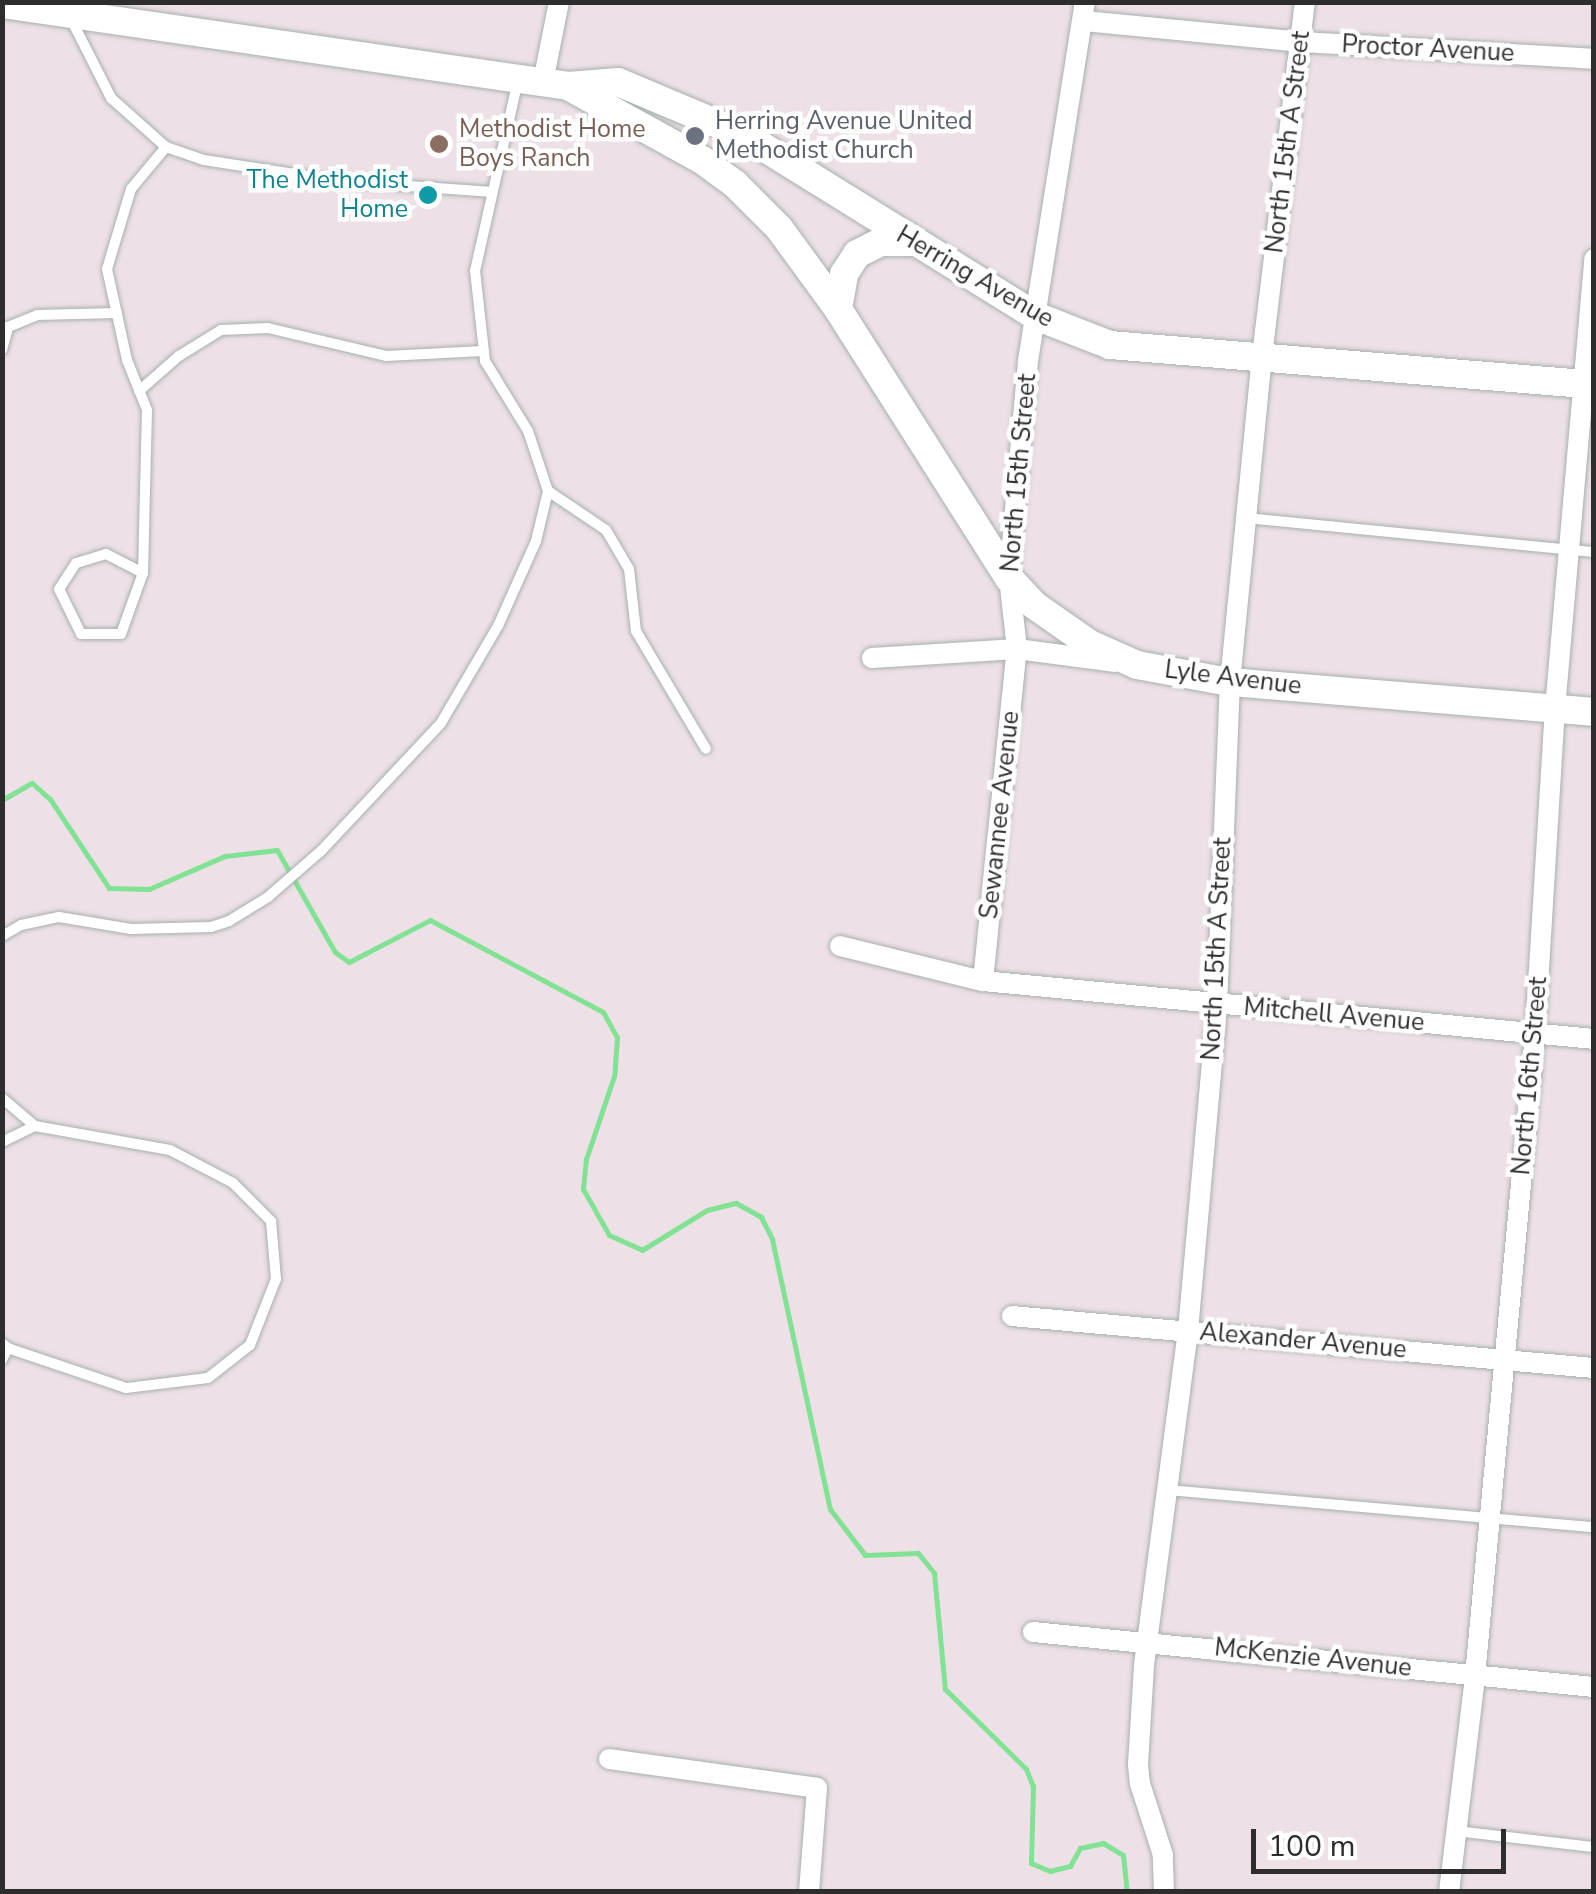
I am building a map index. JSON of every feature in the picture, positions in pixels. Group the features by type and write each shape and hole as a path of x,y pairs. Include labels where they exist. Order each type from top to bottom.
{"main road":[{"name":"Herring Avenue","path":"2,4 543,82 618,82 744,135 1038,317 1110,345 1588,384"},
{"name":"Herring Avenue","path":"543,82 702,160 735,184 779,228 838,310 1009,578 1061,626 1136,665"},
{"path":"838,310 844,274 857,254 881,242 915,242"},
{"name":"Lyle Avenue","path":"1136,665 1230,682 1594,712"}],"street":[{"path":"543,82 559,2"},
{"name":"North 15th A Street","path":"1164,1892 1163,1855 1140,1784 1138,1764 1147,1641 1188,1331 1217,1004 1230,682 1262,356 1304,2"},
{"name":"Proctor Avenue","path":"1085,12 1302,42 1594,59"},
{"name":"North 15th Street","path":"1017,649 1009,578 1028,361 1085,12"},
{"name":"North 16th Street","path":"1449,1892 1475,1676 1535,1034 1555,709 1568,550 1588,384 1594,259"},
{"name":"Lyle Avenue","path":"872,658 1017,649 1136,665"},
{"name":"Sewannee Avenue","path":"983,981 1017,649"},
{"name":"Mitchell Avenue","path":"840,946 983,981 1594,1039"},
{"name":"Alexander Avenue","path":"1012,1316 1594,1368"},
{"name":"McKenzie Avenue","path":"1032,1632 1594,1688"},
{"path":"609,1759 818,1788 809,1892"}],"lane":[{"path":"69,14 111,98 166,147 204,160 340,182 493,192"},
{"path":"2,936 21,925 59,917 131,929 210,927 268,896 321,851 441,723 498,626 536,541 548,491 528,431 484,361 476,271 493,192 543,82"},
{"path":"143,574 106,554 76,563 60,589 81,634 122,634 143,574 147,410 107,269 131,189 166,147"},
{"path":"2,350 8,327 37,314 117,312"},
{"path":"139,391 179,356 222,330 268,328 386,356 484,350"},
{"path":"548,491 606,530 629,569 636,631 706,749"},
{"path":"1246,518 1594,552"},
{"path":"2,1098 35,1126 170,1150 233,1182 271,1221 276,1279 250,1346 208,1378 126,1388 5,1345 2,1360"},
{"path":"2,1142 35,1126"},
{"path":"1167,1490 1594,1526"},
{"path":"1456,1831 1594,1848"}],"waterway":[{"path":"2,800 32,783 50,799 109,888 149,889 225,856 277,850 335,952 349,962 430,920 603,1012 617,1037 614,1076 586,1159 583,1189 609,1235 642,1250 707,1210 736,1203 761,1217 772,1239 830,1509 865,1555 918,1553 934,1573 945,1689 1026,1769 1033,1786 1031,1863 1050,1871 1070,1866 1080,1848 1103,1843 1123,1855 1127,1892"}],"place":[{"name":"Herring Avenue United Methodist Church","path":"695,136"},
{"name":"Methodist Home Boys Ranch","path":"439,144"},
{"name":"The Methodist Home","path":"428,195"}]}
